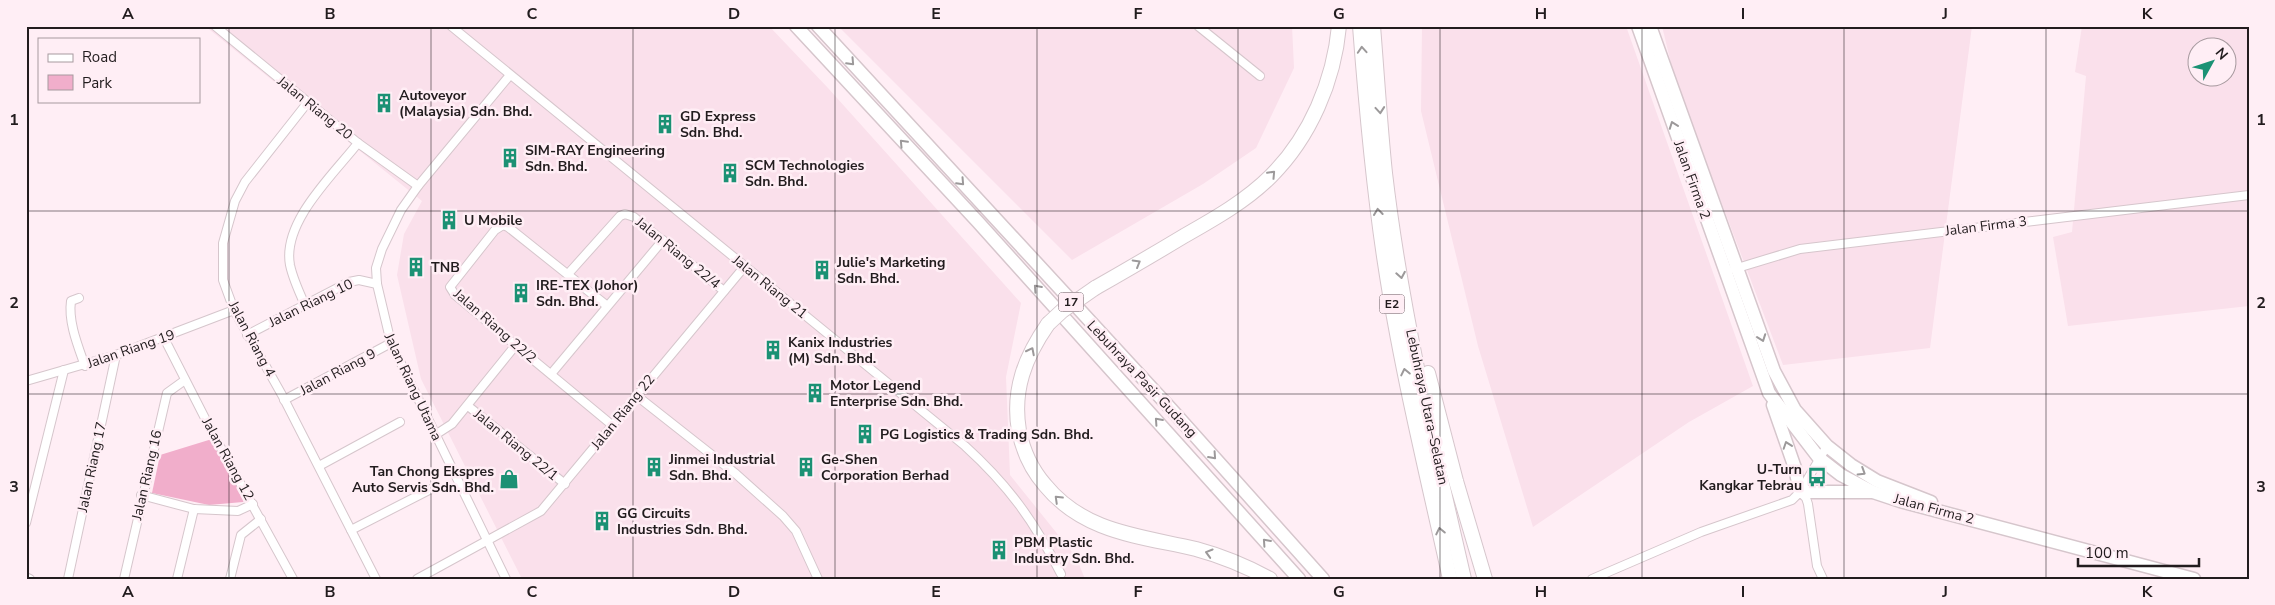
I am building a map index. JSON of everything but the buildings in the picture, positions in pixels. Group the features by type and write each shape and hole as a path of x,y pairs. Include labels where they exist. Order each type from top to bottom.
{"highway":[{"path":"1270,579 1243,565 1216,555 1125,534 1098,526 1079,516 1049,490 1035,474 1021,440 1017,405 1020,376 1032,348 1048,324 1069,305 1215,218 1248,196 1272,176 1296,144 1318,107 1332,67 1339,26"},
{"name":"Lebuhraya Utara–Selatan","path":"1360,26 1365,92 1385,264 1403,362 1450,579"},
{"name":"Lebuhraya Utara–Selatan","path":"1373,26 1386,175 1412,340 1464,579"},
{"path":"1412,340 1422,349 1456,481 1485,579"}],"main road":[{"name":"Lebuhraya Pasir Gudang","path":"796,26 984,230 1299,579"},
{"name":"Lebuhraya Pasir Gudang","path":"818,26 1171,409 1324,579"},
{"name":"Jalan Firma 2","path":"1638,26 1731,270 1774,372 1795,410 1827,446 1851,465 1877,481 1985,523"},
{"name":"Jalan Firma 2","path":"1650,26 1731,270 1769,393 1819,458 1841,475 1873,492 1985,523"},
{"path":"1769,393 1795,468 1800,492 1873,492"},
{"path":"1985,523 2159,574 2194,579"}],"street":[{"name":"Jalan Riang 20","path":"216,26 358,144 418,186"},
{"name":"Jalan Riang 21","path":"451,26 983,462 1024,509 1044,540 1061,574"},
{"path":"1198,26 1260,76"},
{"name":"Jalan Riang Utama","path":"506,579 391,343 380,305 376,268 382,249 401,210 418,186 510,75"},
{"name":"Jalan Riang 4","path":"308,102 245,182 228,220 223,243 223,280 234,310 319,466 376,579"},
{"path":"305,305 294,281 290,264 290,247 294,229 301,214 358,144"},
{"name":"Jalan Firma 3","path":"1731,270 1800,249 2249,195"},
{"name":"Jalan Riang 22/4","path":"568,274 620,216 626,214 634,216 724,291"},
{"name":"Jalan Riang 22/2","path":"606,306 508,227 503,226 495,230 452,282 450,287 455,295 612,425"},
{"path":"551,374 663,240"},
{"name":"Jalan Riang 22","path":"417,579 541,511 745,266"},
{"name":"Jalan Riang 10","path":"247,335 354,280 377,284"},
{"path":"78,298 71,301 70,308 73,328 85,366"},
{"name":"Jalan Riang 19","path":"26,381 85,366 164,338 234,310"},
{"name":"Jalan Riang 12","path":"164,338 293,579"},
{"name":"Jalan Riang 9","path":"284,400 391,343"},
{"name":"Jalan Riang 22/1","path":"435,435 452,424 515,346"},
{"name":"Jalan Riang 17","path":"68,579 116,355"},
{"path":"26,523 64,370"},
{"name":"Jalan Riang 16","path":"124,579 141,495 167,393 185,380"},
{"path":"637,396 736,474 783,516 796,531 818,579"},
{"name":"Jalan Riang 22/1","path":"468,406 565,484"},
{"path":"319,466 400,422"},
{"path":"1592,579 1701,532 1785,504 1800,492 1827,446"},
{"path":"351,530 435,486"},
{"path":"1800,492 1806,498 1808,504 1816,566 1823,579"},
{"path":"141,495 194,510 238,511 253,504"},
{"path":"177,579 194,510"},
{"path":"230,579 241,534 261,519"},
{"path":"26,577 30,579"}],"shaded area":[{"path":"205,26 769,26 828,88 1021,303 1006,377 1010,475 1076,557 1085,579 522,579 421,379 397,275 404,234 422,201"},
{"path":"838,26 1292,26 1294,68 1256,148 1203,184 1072,260"},
{"path":"1422,26 1626,26 1753,386 1689,422 1533,527 1478,346 1421,111"},
{"path":"1662,26 1972,26 1930,348 1783,365 1675,80"},
{"path":"2082,26 2249,26 2249,306 2068,326 2053,237 2072,232 2086,76 2075,72"}],"green space":[{"path":"212,439 245,500 243,502 209,505 152,493 160,455"}],"place":[{"name":"Autoveyor (Malaysia) Sdn. Bhd.","path":"384,103"},
{"name":"GD Express Sdn. Bhd.","path":"665,124"},
{"name":"SIM-RAY Engineering Sdn. Bhd.","path":"510,158"},
{"name":"SCM Technologies Sdn. Bhd.","path":"730,173"},
{"name":"U Mobile","path":"449,220"},
{"name":"TNB","path":"416,267"},
{"name":"Julie's Marketing Sdn. Bhd.","path":"822,270"},
{"name":"IRE-TEX (Johor) Sdn. Bhd.","path":"521,293"},
{"name":"Kanix Industries (M) Sdn. Bhd.","path":"773,350"},
{"name":"Motor Legend Enterprise Sdn. Bhd.","path":"815,393"},
{"name":"PG Logistics & Trading Sdn. Bhd.","path":"865,434"},
{"name":"Jinmei Industrial Sdn. Bhd.","path":"654,467"},
{"name":"Ge-Shen Corporation Berhad","path":"806,467"},
{"name":"U-Turn Kangkar Tebrau","path":"1817,477"},
{"name":"Tan Chong Ekspres Auto Servis Sdn. Bhd.","path":"509,479"},
{"name":"GG Circuits Industries Sdn. Bhd.","path":"602,521"},
{"name":"PBM Plastic Industry Sdn. Bhd.","path":"999,550"}]}
